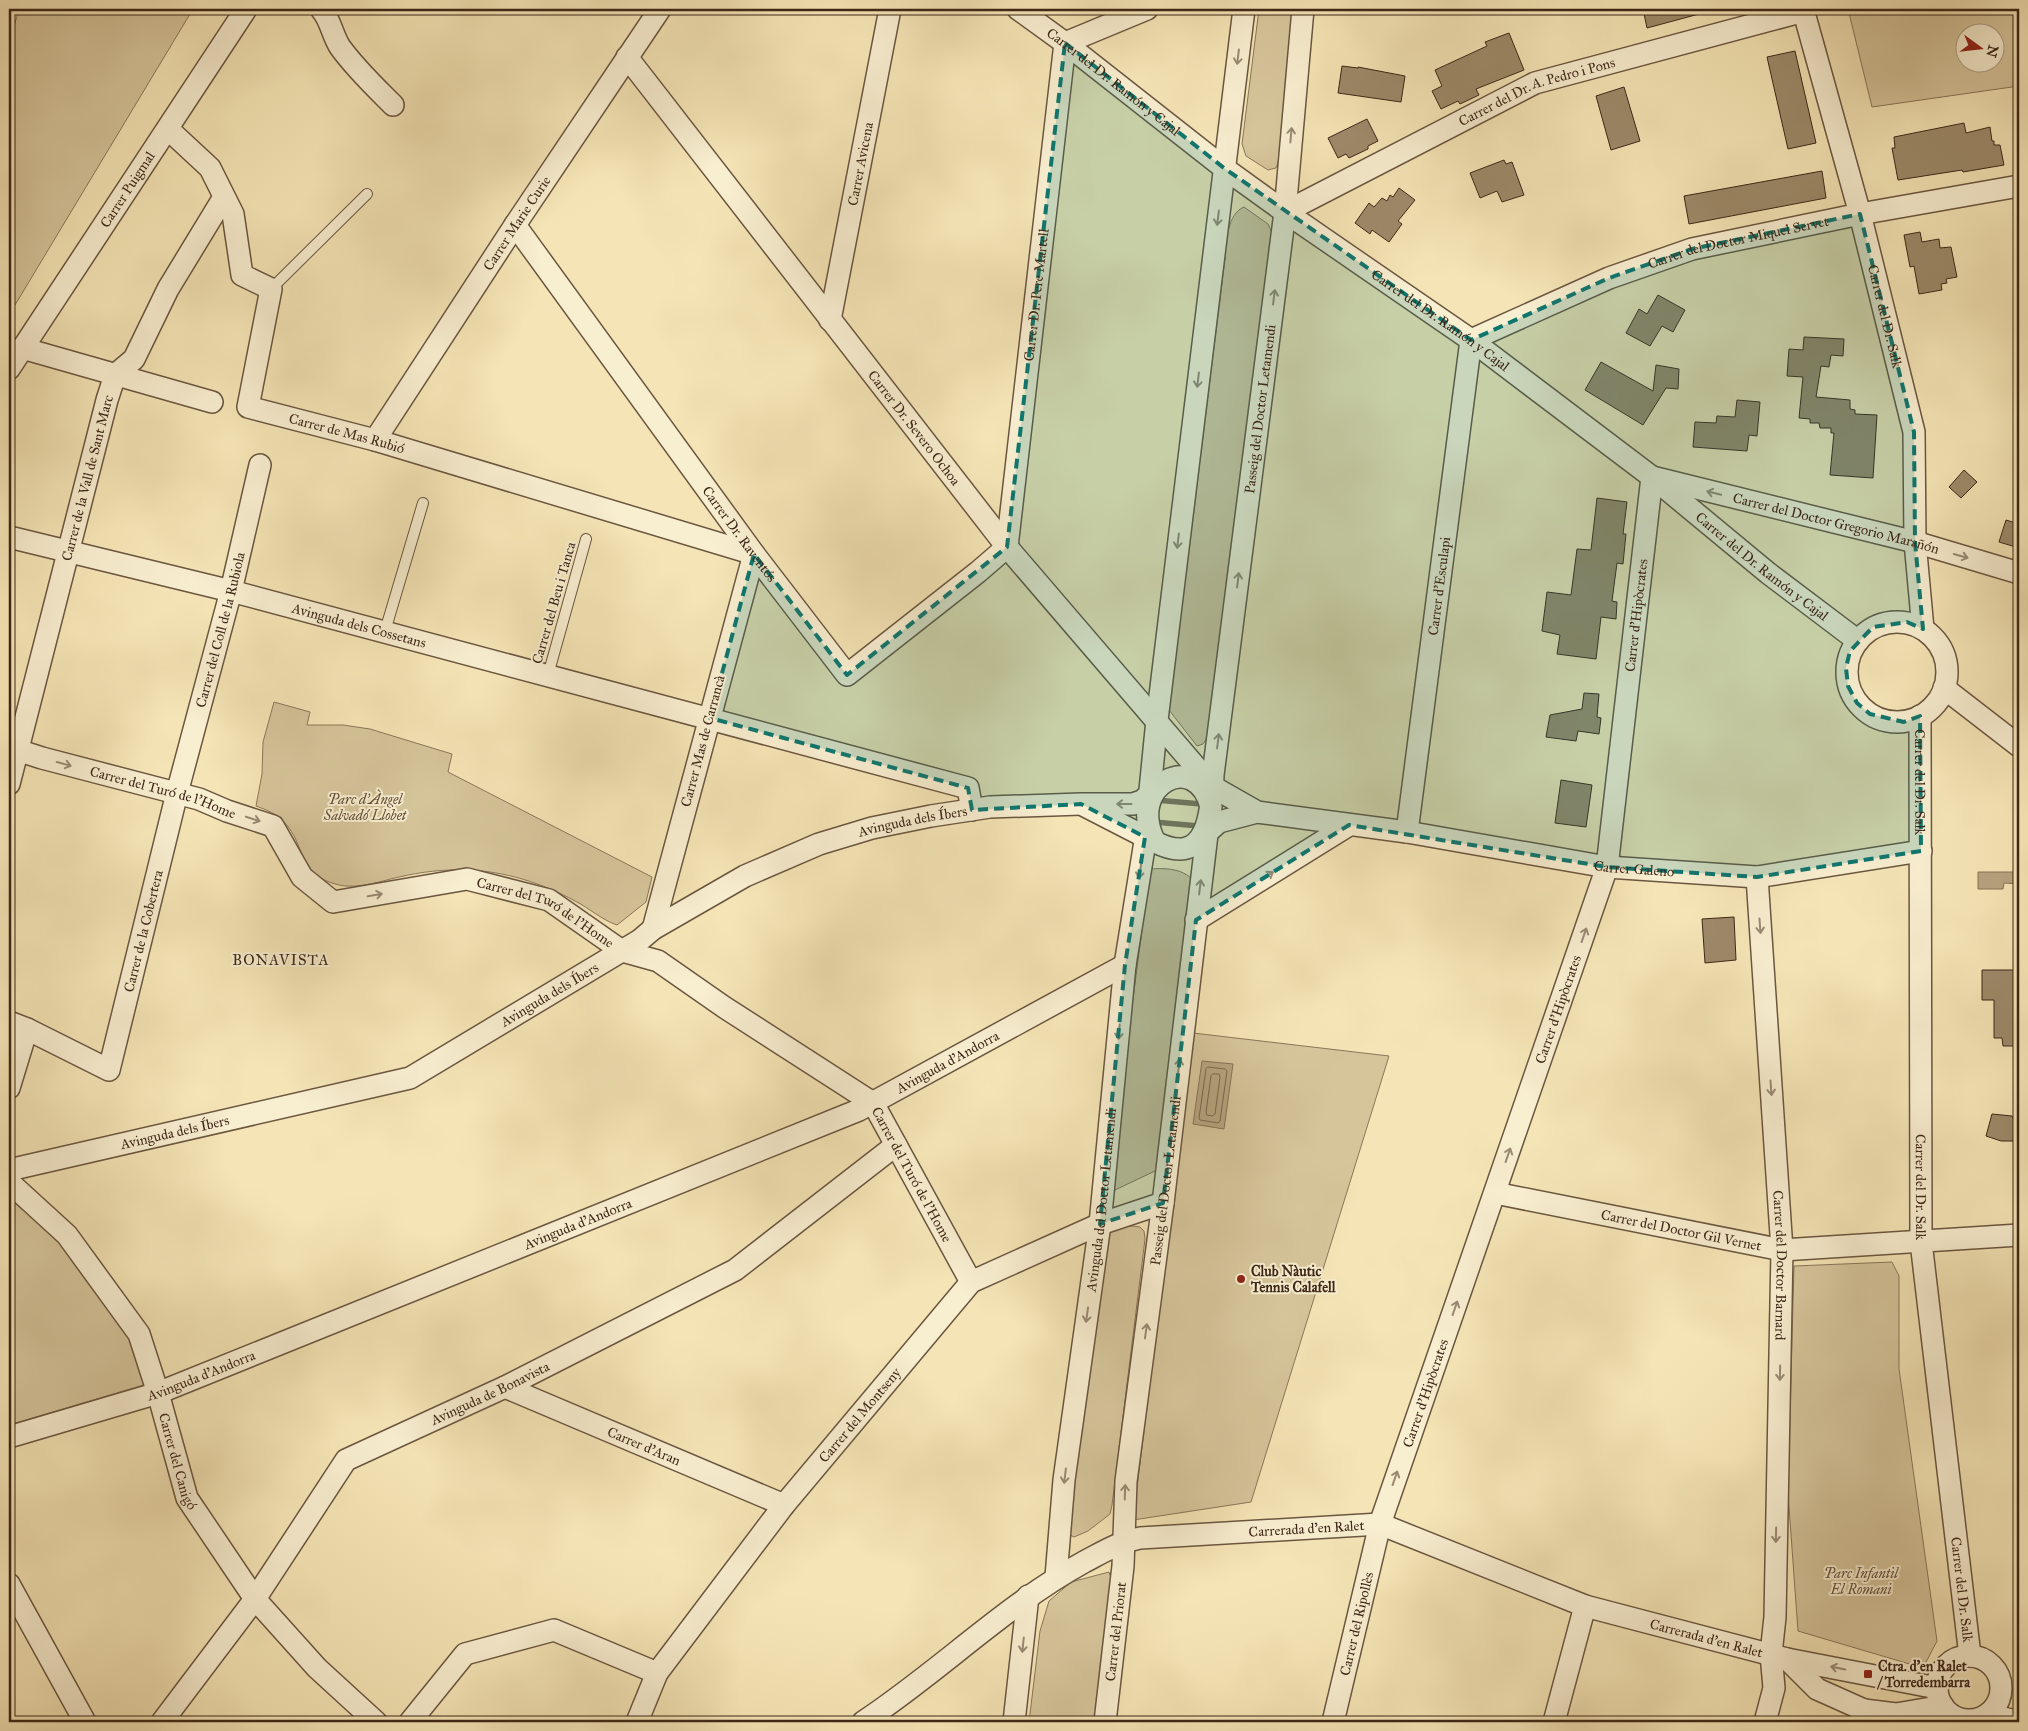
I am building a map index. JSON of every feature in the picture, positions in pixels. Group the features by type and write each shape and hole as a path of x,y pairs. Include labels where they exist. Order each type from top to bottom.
{"street":[{"name":"Carrer Puigmal","path":"9,369 246,9"},
{"path":"321,9 326,15 339,46 356,67 393,105"},
{"name":"Carrer Marie Curie","path":"375,440 515,225 660,9"},
{"name":"Carrer Avicena","path":"830,320 890,9"},
{"name":"Carrer del Dr. Ramón y Cajal","path":"1018,9 1065,43 1224,168 1471,340 1652,477 1768,574 1858,641"},
{"path":"1065,43 1147,9"},
{"path":"1208,817 1193,846 1179,850 1166,848 1151,814 1157,720 1244,9"},
{"name":"Passeig del Doctor Letamendi","path":"1123,1541 1126,1481 1163,1203 1208,817 1285,212 1303,9"},
{"name":"Carrer del Dr. A. Pedro i Pons","path":"1285,212 1535,83 1803,10"},
{"name":"Carrer del Dr. Salk","path":"1803,10 1860,214 1914,432 1915,542 1923,629"},
{"name":"Carrer Dr. Pere Martell","path":"1008,547 1065,43"},
{"name":"Carrer Dr. Severo Ochoa","path":"627,57 1008,547 1157,720 1208,817"},
{"path":"168,129 210,168 233,214 242,275 271,289"},
{"name":"Carrer del Doctor Miquel Servet","path":"1471,340 1609,278 1692,249 1860,214 2019,186"},
{"path":"115,375 134,359 168,289 224,197"},
{"name":"Carrer Dr. Raventós","path":"515,225 754,554 846,675 1008,547"},
{"name":"Carrer de Mas Rubió","path":"271,289 248,407 375,440 754,554"},
{"name":"Carrer d'Esculapi","path":"1406,832 1471,340"},
{"path":"22,348 212,402"},
{"name":"Carrer de la Vall de Sant Marc","path":"9,784 115,375"},
{"name":"Carrer del Coll de la Rubiola","path":"177,793 231,591 260,465"},
{"name":"Carrer del Doctor Gregorio Marañón","path":"1652,477 1915,542 2019,573"},
{"name":"Carrer d'Hipòcrates","path":"1380,1524 1607,867 1652,477"},
{"name":"Avinguda dels Cossetans","path":"9,537 231,591 968,788 972,810"},
{"name":"Carrer Mas de Carrancà","path":"653,929 754,554"},
{"path":"1890,622 1907,622 1923,629 1935,639 1944,654 1947,671 1944,688 1934,706 1920,716 1904,722 1886,721 1870,714 1857,703 1848,686 1846,668 1850,651 1873,627 1890,622"},
{"path":"1944,688 2019,746"},
{"name":"Carrer del Dr. Salk","path":"1920,716 1921,1242 1970,1656"},
{"name":"Carrer del Turó de l'Home","path":"17,750 199,799 227,811 273,826 302,877 333,902 467,879 548,900 622,951 658,960 724,1007 873,1103 971,1282"},
{"name":"Avinguda dels Íbers","path":"9,1170 410,1078 622,951 653,929 745,876 819,844 872,828 990,808 1134,804 1142,801 1151,814 1168,779 1179,777 1190,779"},
{"name":"Carrer Galeno","path":"1190,779 1208,817 1219,822 1256,812"},
{"name":"Carrer de la Cobertera","path":"18,1026 109,1070 177,793"},
{"path":"1081,804 1151,814"},
{"name":"Carrer Galeno","path":"1208,817 1256,812 1406,832 1607,867 1757,877 1921,851"},
{"name":"Avinguda del Doctor Letamendi","path":"1056,1577 1064,1480 1100,1224 1125,965 1151,814"},
{"path":"1196,920 1349,825"},
{"name":"Carrer del Doctor Barnard","path":"1757,877 1782,1250 1775,1617 1779,1656 1774,1688 1765,1722"},
{"name":"Avinguda d'Andorra","path":"9,1437 158,1393 873,1103 1125,965"},
{"path":"9,1088 18,1026"},
{"name":"Avinguda de Bonavista","path":"162,1722 255,1599 346,1460 505,1387 735,1270 896,1145"},
{"name":"Carrer del Canigó","path":"9,1182 67,1235 139,1334 158,1393 187,1498 255,1599 316,1668 376,1722"},
{"name":"Carrer del Doctor Gil Vernet","path":"1495,1192 1782,1250 2019,1235"},
{"name":"Carrer del Montseny","path":"637,1722 657,1673 784,1505 971,1282 1100,1224 1163,1203"},
{"name":"Carrer d'Aran","path":"505,1387 784,1505"},
{"name":"Carrerada d'en Ralet","path":"863,1722 893,1702 1028,1596 1056,1577 1123,1541 1140,1538 1380,1524 1585,1606 1779,1656 1942,1707"},
{"name":"Carrer del Ripollès","path":"1333,1722 1380,1524"},
{"name":"Carrer del Priorat","path":"1105,1722 1122,1574 1123,1541"},
{"path":"9,1584 85,1722"},
{"path":"1014,1722 1028,1596"},
{"path":"1554,1722 1585,1606"},
{"path":"410,1722 465,1654 554,1630 657,1673"},
{"path":"1779,1656 1817,1689 1864,1710 1881,1722"},
{"path":"1864,1710 1896,1714 1942,1707 1959,1718 1969,1720 1980,1718 1988,1714 1996,1706 2000,1696 2001,1684 1997,1672 1990,1664 1980,1658 1970,1656 1959,1658 1949,1663 1942,1671 1942,1707"},
{"path":"2000,1696 2019,1710"},
{"path":"1988,1714 2019,1722"}],"lane":[{"path":"271,289 367,194"},
{"path":"385,632 423,503"},
{"name":"Carrer del Beu i Tanca","path":"548,675 586,539"}],"highlighted area":[{"path":"1065,43 1224,168 1471,340 1609,278 1692,249 1860,214 1914,432 1915,542 1923,629 1907,622 1873,627 1850,651 1846,668 1848,686 1857,703 1870,714 1904,722 1920,716 1921,851 1757,877 1607,867 1349,825 1196,920 1163,1203 1100,1224 1125,965 1145,837 1081,804 972,810 968,788 710,718 754,554 847,675 1007,547"}],"green space":[{"path":"19,9 193,9 9,315 9,44"},
{"path":"1259,9 1300,9 1281,153 1276,168 1268,170 1246,156 1242,144"},
{"path":"1848,9 2019,9 2019,86 1872,107"},
{"path":"1244,207 1268,224 1274,237 1210,727 1203,744 1197,746 1169,710 1228,229 1234,215"},
{"name":"Parc d'Àngel Salvadó Llobet","path":"274,702 310,712 307,725 343,725 370,729 452,754 448,772 652,877 646,902 617,925 575,901 549,889 522,879 495,873 467,870 433,871 357,886 340,885 321,878 307,865 296,840 285,823 275,815 256,806 262,774 263,742"},
{"path":"1150,869 1177,870 1191,878 1157,1170 1115,1190 1108,1190"},
{"name":"Club Nàutic Tennis Calafell","path":"1193,1033 1389,1056 1251,1502 1133,1520"},
{"path":"9,1184 85,1260 154,1382 9,1425"},
{"path":"1119,1227 1140,1227 1144,1231 1145,1239 1112,1505 1110,1514 1088,1531 1074,1537 1068,1534 1067,1527 1108,1232"},
{"name":"Parc Infantil El Romani","path":"1892,1262 1899,1276 1899,1369 1937,1641 1923,1668 1798,1631 1788,1493 1794,1266"},
{"path":"1109,1572 1112,1581 1097,1722 1029,1722 1040,1631 1049,1601 1071,1582"}],"water":[{"path":"1978,872 2019,872 2019,884 2004,883 2003,889 1978,889"},
{"path":"1202,1061 1233,1064 1224,1129 1193,1124"}],"building":[{"path":"1643,9 1699,9 1699,14 1647,28"},
{"path":"1509,33 1524,70 1476,89 1479,95 1460,104 1458,101 1441,109 1432,91 1442,86 1435,70 1487,46 1485,42"},
{"path":"1795,51 1816,143 1788,149 1767,57"},
{"path":"1342,66 1358,67 1405,76 1401,102 1338,93"},
{"path":"1624,87 1640,141 1611,150 1596,96"},
{"path":"1367,119 1378,141 1368,146 1368,149 1349,158 1346,154 1338,158 1328,138"},
{"path":"1964,123 1966,133 1990,127 1994,145 2000,145 2004,165 1898,180 1892,148 1895,148 1894,137"},
{"path":"1504,160 1506,164 1512,162 1524,195 1502,202 1497,191 1480,198 1470,173"},
{"path":"1822,171 1826,198 1689,224 1684,196"},
{"path":"1399,188 1415,200 1398,221 1402,224 1389,242 1372,230 1370,234 1355,223 1369,203 1374,207 1382,198 1387,201 1390,195 1393,197"},
{"path":"1920,232 1922,242 1939,239 1940,248 1951,247 1957,277 1946,279 1947,283 1941,284 1942,290 1919,294 1914,266 1910,267 1904,235"},
{"path":"1658,295 1685,310 1673,332 1662,326 1650,346 1626,333 1639,309 1647,314"},
{"path":"1804,337 1844,339 1843,356 1831,355 1829,367 1821,366 1816,397 1850,400 1850,409 1855,410 1855,414 1877,415 1873,478 1830,475 1834,433 1831,433 1831,428 1820,428 1819,423 1810,423 1810,419 1799,418 1803,377 1787,376 1789,349 1803,350"},
{"path":"1601,362 1653,391 1656,365 1679,369 1678,389 1666,388 1643,425 1585,390"},
{"path":"1737,400 1760,402 1757,436 1749,435 1747,451 1693,447 1695,422 1716,423 1717,416 1735,417"},
{"path":"1964,470 1977,482 1961,498 1949,487"},
{"path":"1597,498 1627,502 1623,534 1626,534 1623,564 1617,563 1612,601 1617,602 1616,619 1601,617 1596,659 1557,654 1560,635 1542,631 1547,592 1571,595 1577,549 1591,550"},
{"path":"2006,520 2019,524 2019,548 1999,542"},
{"path":"1584,693 1599,694 1597,717 1601,718 1599,734 1578,731 1576,741 1546,737 1550,715 1582,709"},
{"path":"1561,780 1592,785 1586,827 1555,823"},
{"path":"1734,917 1736,960 1705,963 1702,919"},
{"path":"1982,970 2019,970 2019,1046 2003,1046 2002,1038 1994,1038 1994,1000 1982,1000"},
{"path":"1992,1114 2012,1116 2019,1129 2019,1141 2001,1141 1986,1136"}],"waterway":[{"path":"1156,800 1201,804"},
{"path":"1154,822 1199,826"}],"place":[{"name":"Club Nàutic Tennis Calafell","path":"1241,1279"},
{"name":"Ctra. d'en Ralet / Torredembarra","path":"1868,1674"}],"district":[{"name":"BONAVISTA","path":"281,960"}]}
